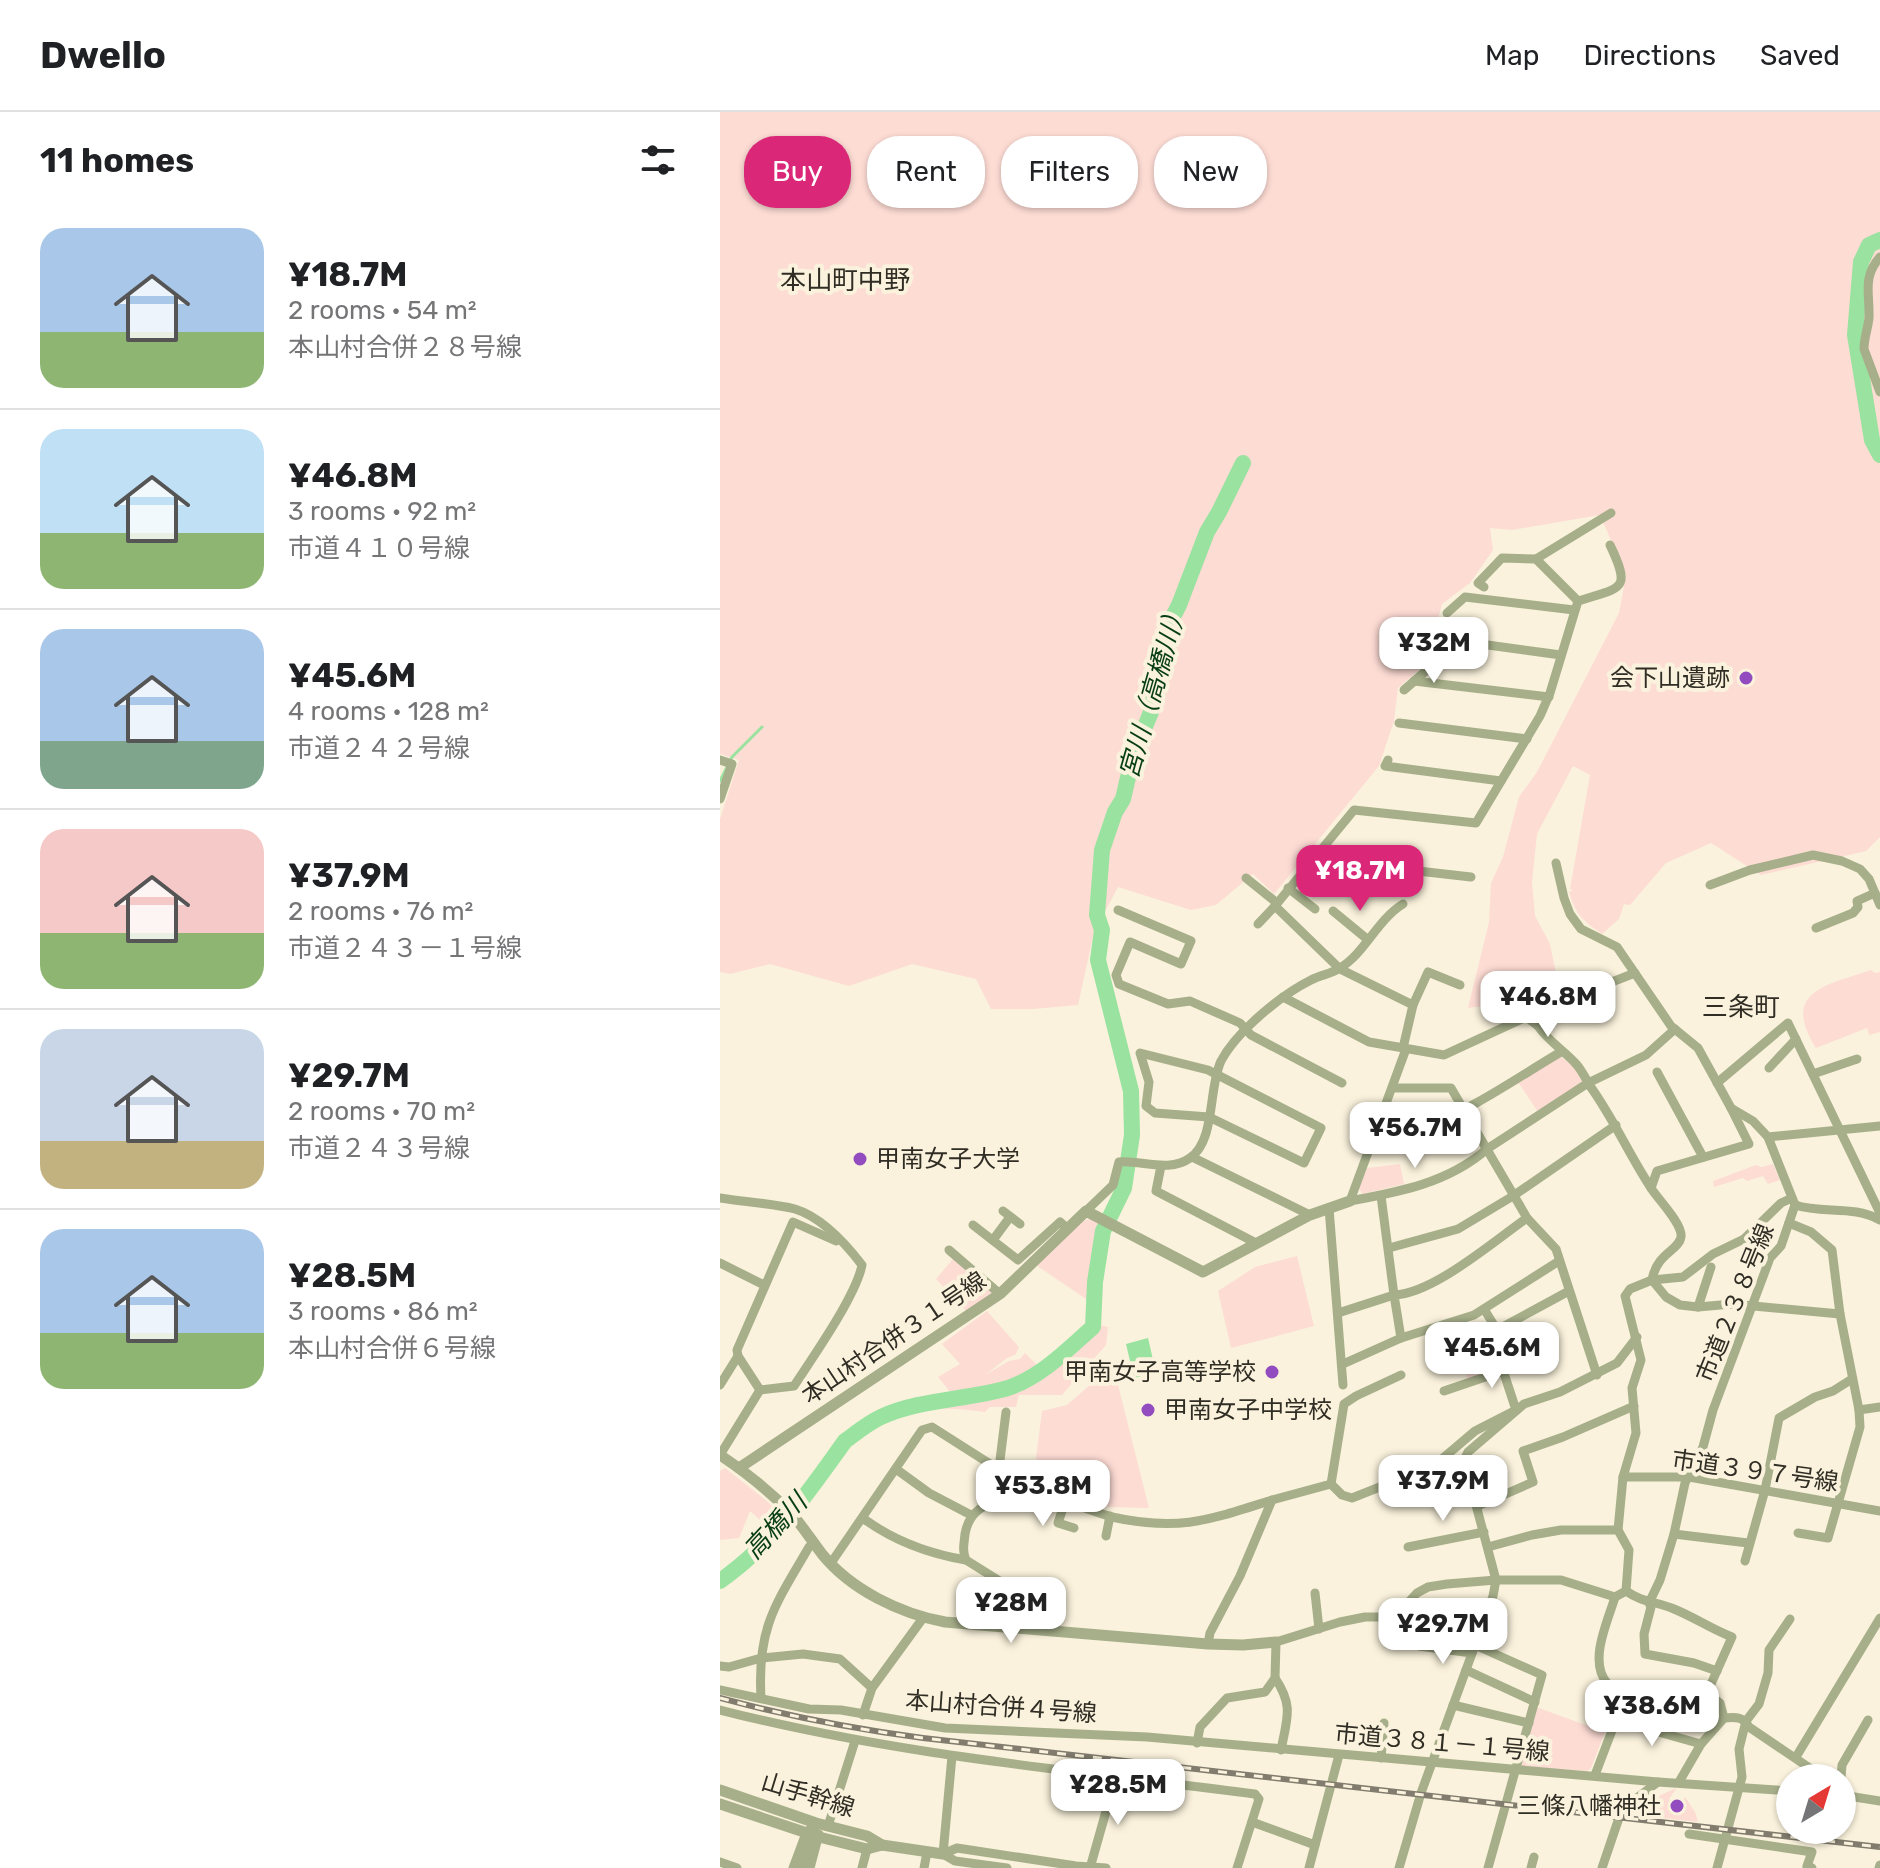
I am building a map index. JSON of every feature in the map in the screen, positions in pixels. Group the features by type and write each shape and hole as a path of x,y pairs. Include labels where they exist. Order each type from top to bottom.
{"street":[{"path":"1880,257 1868,273 1869,320 1864,342 1880,392"},
{"path":"1484,587 1478,583 1502,558 1536,559 1611,513"},
{"path":"1447,613 1465,597 1576,606 1617,588 1623,581 1623,573 1610,545"},
{"path":"1536,559 1576,606"},
{"path":"1258,924 1354,810 1476,823 1549,697 1576,606"},
{"path":"1445,626 1444,639 1561,655"},
{"path":"1404,690 1428,669 1435,657"},
{"path":"1414,681 1549,697"},
{"path":"1399,722 1527,739"},
{"path":"720,760 732,764 720,799"},
{"path":"1388,760 1385,766 1501,781"},
{"path":"1710,885 1750,870 1813,855 1842,861 1860,869 1869,879 1880,905"},
{"path":"1312,859 1471,877"},
{"name":"市道２３８号線","path":"1556,863 1570,914 1581,929 1617,947 1675,1029 1698,1048 1731,1108 1753,1121 1768,1137 1793,1201 1781,1246 1770,1258 1713,1410 1703,1447 1685,1483 1674,1534 1660,1580 1649,1603 1651,1607 1644,1634 1645,1654 1694,1663 1717,1671"},
{"path":"1246,878 1340,969 1413,1005"},
{"path":"1288,888 1315,909"},
{"path":"1816,928 1853,913 1858,907 1857,901 1875,893"},
{"path":"1256,1243 1156,1191 1161,1166 1177,1165 1192,1157 1203,1142 1217,1076 1225,1055 1246,1030 1283,997 1311,980 1340,969 1390,912 1403,904"},
{"path":"1118,910 1191,941 1181,964 1130,942 1116,975 1119,984 1168,1004 1190,1001 1240,1023 1246,1030 1342,1083"},
{"path":"1333,911 1367,939"},
{"path":"1350,1201 1393,1088 1423,969 1460,985"},
{"path":"1538,1026 1575,1007 1604,985 1635,973"},
{"path":"1283,997 1369,1042 1444,1055 1526,1017 1577,1065 1616,1125 1651,1188 1681,1229 1677,1245 1666,1252 1654,1267 1652,1280 1666,1297 1680,1305 1698,1307 1732,1304 1840,1314"},
{"path":"1717,1083 1788,1023 1880,1213"},
{"path":"1090,1213 1203,1272 1310,1215 1350,1201 1438,1181 1588,1083 1646,1055 1675,1029"},
{"path":"1769,1068 1796,1039"},
{"path":"1382,1117 1404,1123 1435,1121 1463,1109 1561,1052"},
{"path":"1140,1053 1208,1070 1217,1076 1321,1128 1304,1163 1209,1117 1155,1113 1146,1106 1149,1082 1140,1053"},
{"path":"1813,1074 1857,1059"},
{"path":"1657,1072 1703,1157"},
{"path":"1393,1088 1451,1088 1527,1218 1556,1249 1597,1375"},
{"path":"1651,1188 1657,1171 1749,1144 1731,1108"},
{"path":"1389,1248 1458,1229 1513,1196 1616,1125"},
{"path":"1768,1137 1880,1126"},
{"path":"1192,1157 1310,1215"},
{"name":"本山村合併３１号線","path":"739,1468 1000,1294 1068,1229 1090,1213 1113,1185 1119,1162 1138,1161 1161,1166"},
{"path":"1381,1196 1401,1338"},
{"path":"720,1198 797,1210 821,1224 862,1265 860,1276 847,1300 794,1386 760,1390"},
{"path":"1626,1591 1629,1550 1618,1530 1623,1477 1636,1433 1632,1388 1641,1360 1625,1296 1630,1289 1652,1280 1683,1277 1713,1254 1744,1239 1781,1203 1793,1201 1809,1209 1855,1211 1880,1220"},
{"path":"1329,1208 1343,1385"},
{"path":"993,1240 1007,1214 1020,1224"},
{"path":"1338,1313 1394,1295 1404,1295 1436,1282 1527,1218"},
{"path":"760,1390 737,1350 793,1222 844,1244"},
{"path":"973,1225 1018,1260 1060,1222 1068,1229"},
{"path":"1789,1223 1811,1232 1832,1250 1860,1427 1828,1538 1798,1533"},
{"path":"949,1250 1000,1294"},
{"path":"1343,1364 1401,1338 1484,1309 1559,1261"},
{"path":"720,1263 764,1285"},
{"path":"1698,1307 1711,1267"},
{"path":"1484,1309 1497,1330 1569,1291"},
{"path":"1399,1868 1496,1580 1464,1460 1468,1452 1524,1404 1597,1375 1617,1363 1637,1337"},
{"path":"720,1385 738,1356"},
{"path":"1444,1391 1502,1366 1516,1410"},
{"path":"1331,1484 1344,1404 1401,1375"},
{"path":"1745,1561 1765,1490 1779,1418 1852,1379"},
{"path":"760,1390 720,1455 794,1517 831,1563 856,1584 897,1608 923,1618 1243,1645 1276,1642 1365,1617 1387,1617 1428,1587 1496,1580 1561,1580 1615,1597"},
{"path":"1478,1506 1533,1482 1523,1451 1634,1406"},
{"path":"1859,1410 1880,1407"},
{"path":"1331,1484 1342,1495 1352,1498 1400,1479 1442,1459 1475,1431 1516,1410"},
{"path":"999,1468 1006,1412"},
{"path":"831,1563 922,1430 932,1427 1009,1476 1007,1496 987,1503 971,1515 962,1552 966,1560"},
{"path":"896,1469 929,1493 971,1515"},
{"name":"市道３９７号線","path":"1623,1477 1689,1477 1880,1511"},
{"path":"1074,1528 1058,1523 1061,1502 1110,1516 1164,1526 1186,1524 1331,1484"},
{"path":"1208,1644 1210,1633 1240,1576 1272,1500"},
{"path":"1106,1536 1110,1516"},
{"path":"864,1519 893,1537 966,1560 1017,1592 1013,1627"},
{"path":"1488,1547 1561,1530 1618,1530"},
{"path":"1408,1547 1484,1532"},
{"path":"1674,1534 1748,1543"},
{"path":"761,1698 761,1658 767,1623 809,1547 815,1543"},
{"path":"1595,1775 1622,1695 1607,1683 1600,1670 1601,1642 1615,1597 1626,1591"},
{"path":"1626,1591 1640,1601 1671,1607 1712,1630 1732,1637 1707,1693 1720,1703 1724,1718"},
{"path":"1314,1593 1319,1629"},
{"path":"1387,1617 1388,1643"},
{"path":"863,1715 872,1688 923,1618"},
{"path":"1796,1757 1834,1689 1880,1618"},
{"path":"1717,1868 1742,1777 1739,1749 1746,1721 1759,1704 1768,1673 1769,1650 1790,1619"},
{"path":"1197,1743 1200,1727 1227,1698 1265,1692 1275,1678 1276,1642"},
{"path":"1419,1646 1474,1649 1542,1675 1491,1867"},
{"path":"720,1666 803,1654 840,1659 872,1688"},
{"path":"1466,1670 1535,1702"},
{"path":"1275,1678 1286,1694 1288,1704 1281,1750"},
{"name":"本山村合併４号線","path":"720,1690 809,1709 945,1728 1048,1731 1281,1750"},
{"path":"1648,1730 1655,1695"},
{"path":"1453,1705 1529,1723"},
{"path":"720,1710 855,1741 1255,1794 1259,1799 1237,1868"},
{"path":"1679,1782 1701,1744 1724,1718 1737,1716 1805,1764"},
{"path":"1616,1720 1701,1744"},
{"path":"1843,1764 1868,1720"},
{"path":"1381,1758 1384,1723"},
{"path":"793,1868 822,1824 855,1741"},
{"name":"市道３８１－１号線","path":"1281,1750 1776,1790"},
{"path":"1309,1868 1339,1755"},
{"path":"943,1854 952,1756"},
{"path":"1090,1868 1116,1776"},
{"path":"1602,1868 1622,1809 1658,1782"},
{"name":"山手幹線","path":"720,1790 867,1836 882,1845 943,1854 955,1861 1007,1868"},
{"path":"1856,1797 1880,1801"},
{"name":"山手幹線","path":"720,1804 813,1835 867,1849 882,1845"},
{"path":"1252,1822 1315,1845"},
{"path":"1689,1834 1812,1852 1807,1866 1812,1868"},
{"path":"802,1868 813,1835"},
{"path":"810,1868 813,1835"},
{"name":"山手幹線","path":"943,1854 957,1848 1106,1868"},
{"path":"862,1868 867,1849"},
{"path":"924,1868 927,1852"},
{"path":"720,1862 737,1868"}],"shaded area":[{"path":"720,112 1880,112 1880,837 1866,851 1761,875 1711,843 1666,863 1630,905 1624,904 1619,919 1602,934 1581,916 1569,892 1573,890 1570,889 1590,775 1573,766 1537,834 1532,882 1535,916 1550,944 1558,983 1550,991 1528,1000 1468,1008 1489,922 1491,883 1503,857 1519,797 1537,772 1619,613 1626,575 1600,515 1512,530 1490,528 1493,550 1470,583 1442,604 1432,642 1420,669 1398,688 1394,721 1379,766 1274,894 1253,874 1216,905 1191,910 1118,887 1094,932 1078,1005 991,1009 976,979 912,964 849,986 770,964 730,974 720,972 720,819 739,760 720,754"},
{"path":"1871,970 1880,972 1880,1032 1869,1035 1867,1028 1816,1048 1806,1029 1803,1014 1806,1002 1825,986"},
{"path":"1560,1056 1575,1068 1585,1083 1538,1112 1518,1082"},
{"path":"1400,1164 1404,1184 1362,1194 1359,1188 1367,1168"},
{"path":"1773,1164 1780,1180 1768,1184 1763,1176 1747,1181 1743,1178 1714,1187 1713,1181 1756,1165"},
{"path":"1090,1219 1099,1224 1089,1301 1036,1265 1083,1221"},
{"path":"1297,1256 1314,1326 1231,1348 1218,1291 1255,1267"},
{"path":"953,1259 993,1294 967,1312 936,1279"},
{"path":"987,1311 1019,1347 1015,1355 985,1375 1009,1361 1020,1359 1025,1353 1040,1368 1090,1323 1108,1327 1106,1345 1062,1395 1019,1395 1016,1407 990,1407 985,1412 938,1409 910,1414 907,1407 951,1393 938,1377 960,1364 942,1344"},
{"path":"1148,1338 1156,1373 1134,1378 1126,1344"},
{"path":"1491,1341 1500,1371 1468,1380 1458,1351"},
{"path":"1113,1365 1149,1508 1109,1507 1058,1487 1040,1473 1036,1458 1042,1411 1067,1405"},
{"path":"725,1468 782,1517 770,1529 750,1511 739,1538 720,1540 720,1471"},
{"path":"1536,1707 1605,1732 1591,1768 1587,1771 1521,1766"},
{"name":"三條八幡神社","path":"1674,1789 1669,1799 1681,1807 1685,1797 1698,1822 1655,1817 1659,1796"}],"waterway":[{"path":"1880,240 1869,245 1861,262 1855,335 1872,440 1880,455"},
{"name":"宮川（高橋川）","path":"720,1581 773,1534 845,1441 867,1425 896,1411 992,1392 1020,1383 1053,1362 1093,1327 1095,1282 1103,1231 1124,1188 1132,1135 1131,1091 1098,960 1102,930 1097,915 1102,850 1115,812 1123,799 1133,756 1151,712 1165,632 1179,605 1207,532 1243,463"},
{"path":"720,781 732,757 762,727"}],"railway":[{"path":"720,1698 770,1711 923,1738 1880,1847"}],"place":[{"name":"会下山遺跡","path":"1746,678"},
{"name":"甲南女子大学","path":"860,1159"},
{"name":"甲南女子高等学校","path":"1272,1372"},
{"name":"甲南女子中学校","path":"1148,1410"},
{"name":"三條八幡神社","path":"1677,1806"}],"district":[{"name":"本山町中野","path":"845,280"},
{"name":"三条町","path":"1741,1007"}],"water label":[{"name":"高橋川","path":"775,1526"}]}
